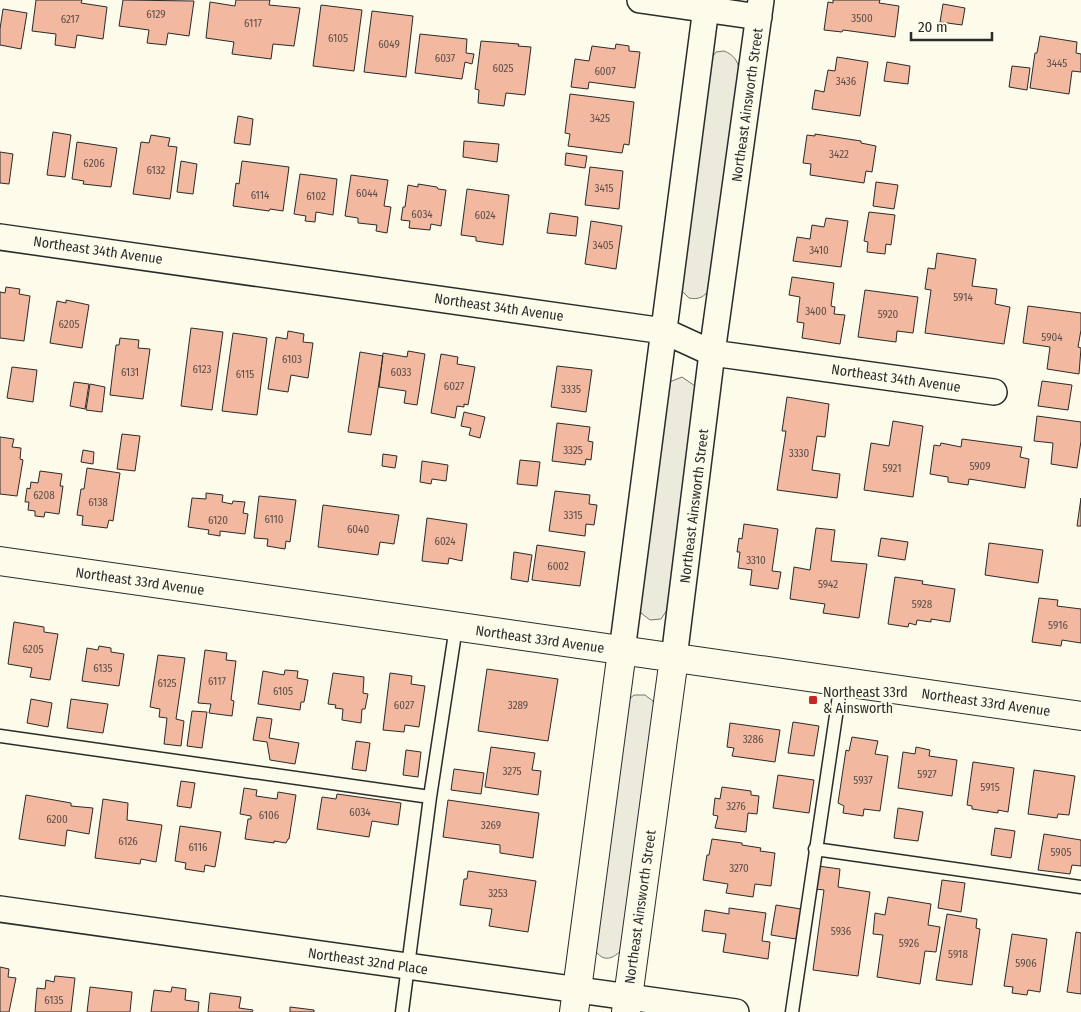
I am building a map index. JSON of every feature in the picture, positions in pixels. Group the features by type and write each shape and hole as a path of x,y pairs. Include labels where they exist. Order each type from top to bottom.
{"main road":[{"name":"Northeast 33rd Avenue","path":"0,561 1081,716"},
{"path":"576,1001 622,651"},
{"name":"Northeast Ainsworth Street","path":"627,1004 674,658"}],"street":[{"path":"640,0 760,8"},
{"path":"622,651 707,5"},
{"name":"Northeast Ainsworth Street","path":"674,658 712,353 760,8"},
{"name":"Northeast 34th Avenue","path":"0,236 664,331 712,353 994,392"},
{"name":"Northeast 32nd Place","path":"0,909 409,966 576,1001 736,1012"}],"lane":[{"path":"402,1012 430,797 456,627"},
{"path":"792,1012 841,682"},
{"path":"0,736 430,797"},
{"path":"815,849 1081,887"}],"shaded area":[{"path":"724,51 735,58 740,71 711,288 706,294 693,299 689,298 680,289 711,59 716,52"},
{"path":"682,377 698,388 667,610 661,619 650,620 641,613 638,604 667,383"},
{"path":"634,695 645,695 653,701 655,711 622,949 616,955 605,958 601,957 595,950 628,700"}],"building":[{"path":"36,0 82,0 81,3 107,7 103,39 77,35 75,48 55,45 56,34 32,31"},
{"path":"123,0 194,1 189,36 168,33 166,45 147,43 149,30 119,26"},
{"path":"236,0 270,0 269,5 300,8 294,46 273,44 271,59 232,54 234,42 206,38 210,2 235,6"},
{"path":"833,0 880,0 879,3 899,6 895,37 843,30 842,32 824,30 828,2 833,3"},
{"path":"943,4 965,8 962,25 940,22"},
{"path":"321,5 362,10 354,71 313,66"},
{"path":"3,9 27,13 21,49 0,45"},
{"path":"372,11 413,16 406,77 364,72"},
{"path":"420,34 467,39 466,53 474,54 472,64 465,62 462,79 415,73"},
{"path":"1040,36 1077,42 1076,53 1081,54 1081,72 1072,71 1069,94 1030,88 1035,53 1037,53"},
{"path":"481,41 519,44 518,46 531,47 525,95 506,93 504,106 478,103 479,90 475,89"},
{"path":"616,44 629,46 629,51 640,52 635,88 589,82 588,89 571,87 575,59 589,61 592,46 615,49"},
{"path":"837,57 868,62 860,116 812,109 815,90 824,92 828,70 835,71"},
{"path":"887,62 910,66 908,84 884,81"},
{"path":"1012,66 1030,68 1027,90 1009,87"},
{"path":"570,94 634,102 629,145 624,144 622,153 568,146 570,134 565,133"},
{"path":"238,116 253,119 250,145 234,143"},
{"path":"53,132 71,135 65,177 47,175"},
{"path":"815,134 861,141 861,143 876,146 872,172 866,171 864,183 810,175 811,164 803,163 807,135 815,136"},
{"path":"151,135 170,138 168,146 177,147 170,199 133,194 141,142 149,143"},
{"path":"464,141 499,144 497,162 463,157"},
{"path":"77,142 117,148 111,187 83,184 84,181 72,179"},
{"path":"0,152 13,154 9,184 0,183"},
{"path":"566,153 587,156 585,168 565,165"},
{"path":"181,161 197,164 193,194 177,192"},
{"path":"242,161 289,167 283,211 233,206 236,183 239,184"},
{"path":"590,167 623,171 619,209 585,205"},
{"path":"300,174 337,179 333,215 316,212 315,222 305,221 306,216 294,214"},
{"path":"351,175 388,180 384,206 391,207 387,233 376,231 377,225 358,223 358,218 345,216"},
{"path":"876,182 898,185 894,209 873,206"},
{"path":"418,184 446,190 441,226 431,224 430,230 409,228 410,221 401,220 408,185 418,187"},
{"path":"467,189 509,195 503,245 476,241 476,237 461,235"},
{"path":"869,212 895,215 891,245 886,244 885,254 867,252 868,242 864,241"},
{"path":"550,213 578,217 576,236 547,233"},
{"path":"826,218 848,221 841,267 793,261 797,237 810,239 812,225 824,227"},
{"path":"591,221 622,226 616,269 585,264"},
{"path":"937,253 976,259 972,286 997,289 995,304 1010,307 1004,344 925,333 931,290 925,289 928,268 935,269"},
{"path":"792,277 834,283 831,306 835,307 834,314 845,315 840,344 802,338 804,323 797,322 800,297 789,295"},
{"path":"6,287 20,289 19,294 30,296 24,341 0,338 0,292 5,293"},
{"path":"865,290 918,297 913,333 897,331 896,342 858,337"},
{"path":"66,300 89,305 82,348 50,343 57,301 66,303"},
{"path":"1028,306 1081,313 1078,347 1081,348 1079,374 1047,369 1050,347 1023,343"},
{"path":"191,328 223,332 212,410 181,406"},
{"path":"288,331 304,334 303,342 313,343 308,378 291,375 288,392 268,389 276,337 287,339"},
{"path":"233,333 267,338 257,415 222,411"},
{"path":"120,338 139,340 138,348 150,349 143,399 110,395 116,345 119,345"},
{"path":"408,351 425,354 417,405 404,403 406,391 379,387 383,353 407,357"},
{"path":"360,352 383,356 371,435 348,432"},
{"path":"441,354 458,357 457,364 475,367 468,405 464,404 464,407 457,406 455,418 431,413"},
{"path":"557,366 592,370 586,412 551,407"},
{"path":"12,367 37,370 33,402 7,398"},
{"path":"1042,381 1072,385 1068,410 1038,406"},
{"path":"74,382 89,384 85,409 70,406"},
{"path":"90,384 105,387 102,412 86,410"},
{"path":"787,397 829,404 825,437 817,436 812,470 840,474 837,498 777,490 786,431 782,431"},
{"path":"464,412 485,417 480,438 469,435 471,428 461,426"},
{"path":"1037,416 1081,422 1081,441 1077,468 1051,464 1053,443 1034,441"},
{"path":"893,421 923,426 913,497 864,490 871,443 889,446"},
{"path":"557,423 590,427 588,441 593,442 591,460 586,459 585,465 552,461"},
{"path":"122,434 140,436 135,471 117,469"},
{"path":"0,437 14,439 12,447 21,448 20,459 23,460 17,496 0,494"},
{"path":"962,439 1022,447 1020,457 1029,459 1025,488 969,479 968,485 948,482 948,477 930,474 934,445 940,446 941,443 961,447"},
{"path":"83,450 94,452 93,464 81,462"},
{"path":"383,454 397,456 395,468 382,466"},
{"path":"520,460 540,462 537,486 517,484"},
{"path":"422,461 448,465 446,481 432,479 431,484 420,482"},
{"path":"87,468 120,473 113,521 109,520 107,528 82,525 83,516 77,515"},
{"path":"40,471 62,474 60,486 63,486 59,514 45,512 44,517 35,516 35,511 28,510 29,502 25,502 27,488 30,489 31,482 38,483"},
{"path":"555,491 590,495 589,504 597,505 594,525 586,524 585,536 549,531"},
{"path":"206,493 223,495 222,502 232,504 233,501 245,502 243,513 248,514 245,534 220,531 220,536 208,534 209,530 188,527 192,498 206,499"},
{"path":"259,496 296,500 290,542 286,541 285,549 267,546 268,539 254,538"},
{"path":"1081,498 1081,526 1077,526"},
{"path":"323,505 399,515 394,544 380,542 378,555 318,547"},
{"path":"427,518 467,524 462,561 449,558 448,564 422,561"},
{"path":"744,524 778,529 772,571 781,572 778,589 750,585 752,570 738,568 740,552 737,552 739,538 742,539"},
{"path":"816,528 835,530 831,561 867,564 859,618 823,613 825,604 790,599 794,567 810,570"},
{"path":"881,538 908,542 905,560 878,556"},
{"path":"989,543 1043,550 1038,583 985,575"},
{"path":"537,545 585,552 580,586 532,580"},
{"path":"514,552 532,555 528,582 511,579"},
{"path":"895,577 923,581 922,584 955,589 950,622 931,619 931,622 917,620 916,625 909,623 908,627 888,624"},
{"path":"1039,598 1058,600 1057,606 1081,609 1081,643 1062,640 1061,646 1032,642"},
{"path":"14,622 44,627 44,632 58,634 50,680 30,677 32,668 8,664"},
{"path":"99,646 111,648 111,652 124,654 119,686 82,681 87,648 98,650"},
{"path":"205,650 227,653 226,660 236,661 231,700 234,701 232,716 209,713 211,704 198,703"},
{"path":"158,655 185,658 176,719 184,721 181,746 164,744 167,718 159,717 160,709 150,707"},
{"path":"487,669 558,679 548,741 478,731"},
{"path":"285,670 298,671 297,678 308,680 304,702 301,702 300,710 258,704 263,671 284,675"},
{"path":"333,673 364,677 363,693 368,694 365,709 362,709 361,723 342,720 343,709 335,708 336,705 328,704"},
{"path":"390,673 412,676 411,684 425,686 419,727 405,725 404,732 383,730"},
{"path":"31,699 52,703 48,727 27,723"},
{"path":"71,699 108,704 103,733 67,728"},
{"path":"192,711 207,712 202,748 187,746"},
{"path":"257,717 272,719 269,738 299,743 295,764 270,760 267,742 253,740"},
{"path":"793,722 819,726 814,756 788,753"},
{"path":"730,723 780,730 775,762 732,756 734,748 727,747"},
{"path":"852,737 878,741 875,754 888,756 880,811 864,809 863,816 843,813 844,806 838,803 846,750 849,751"},
{"path":"356,741 370,743 366,771 352,769"},
{"path":"491,747 535,753 532,770 541,771 538,795 485,787"},
{"path":"916,747 930,750 929,756 957,760 952,796 898,788 903,752 915,754"},
{"path":"406,750 421,752 418,777 403,775"},
{"path":"973,762 1014,768 1008,812 998,810 998,813 972,809 972,806 967,805"},
{"path":"454,769 484,773 481,794 451,790"},
{"path":"1034,770 1075,776 1069,815 1058,814 1057,818 1028,814"},
{"path":"778,775 814,780 809,813 773,808"},
{"path":"181,781 195,783 191,808 177,806"},
{"path":"722,787 751,791 751,795 759,796 757,814 748,813 746,832 715,828 718,816 713,815 715,798 720,799"},
{"path":"244,788 257,790 256,796 277,799 278,792 296,795 289,839 286,843 245,839 248,819 251,819 251,816 240,814"},
{"path":"337,794 401,803 398,825 372,821 369,837 317,829 322,797 336,799"},
{"path":"26,795 71,803 71,806 93,808 89,834 67,830 65,846 19,839"},
{"path":"103,799 128,803 127,820 162,825 156,862 141,859 140,864 95,858"},
{"path":"448,800 539,813 533,858 500,853 500,845 443,837"},
{"path":"898,808 923,812 918,841 894,838"},
{"path":"180,826 221,832 215,867 205,865 204,872 185,869 186,863 175,861"},
{"path":"995,828 1015,831 1011,858 991,855"},
{"path":"1044,834 1081,840 1081,866 1072,865 1070,874 1038,870"},
{"path":"712,839 742,843 742,845 761,848 760,851 775,853 771,886 755,884 753,897 726,893 728,884 703,880"},
{"path":"818,866 840,869 838,887 870,892 858,976 813,970 824,890 815,889"},
{"path":"468,871 536,881 528,932 489,926 492,909 460,905 464,879 467,879"},
{"path":"942,880 965,883 961,912 938,908"},
{"path":"888,897 931,904 928,925 940,927 936,952 925,951 920,984 877,977 883,935 873,934 875,913 885,915"},
{"path":"776,905 801,909 796,939 771,935"},
{"path":"729,908 766,913 762,941 770,942 768,959 723,952 726,934 702,931 705,910 729,914"},
{"path":"947,914 977,919 976,928 980,929 972,985 936,980"},
{"path":"1076,932 1081,933 1081,994 1067,992"},
{"path":"1012,934 1047,939 1040,992 1028,990 1027,995 1012,993 1013,987 1004,986"},
{"path":"0,967 9,969 8,977 16,978 9,1012 0,1012"},
{"path":"55,976 75,978 71,1012 35,1012 37,988 45,989 46,980 54,982"},
{"path":"90,987 132,992 130,1012 87,1012"},
{"path":"172,987 186,989 185,1000 199,1002 198,1012 151,1012 154,990 171,992"},
{"path":"210,993 241,997 239,1008 253,1010 252,1012 208,1012"},
{"path":"290,1007 314,1010 314,1012 290,1012"}],"place":[{"name":"Northeast 33rd & Ainsworth","path":"813,700"}]}
